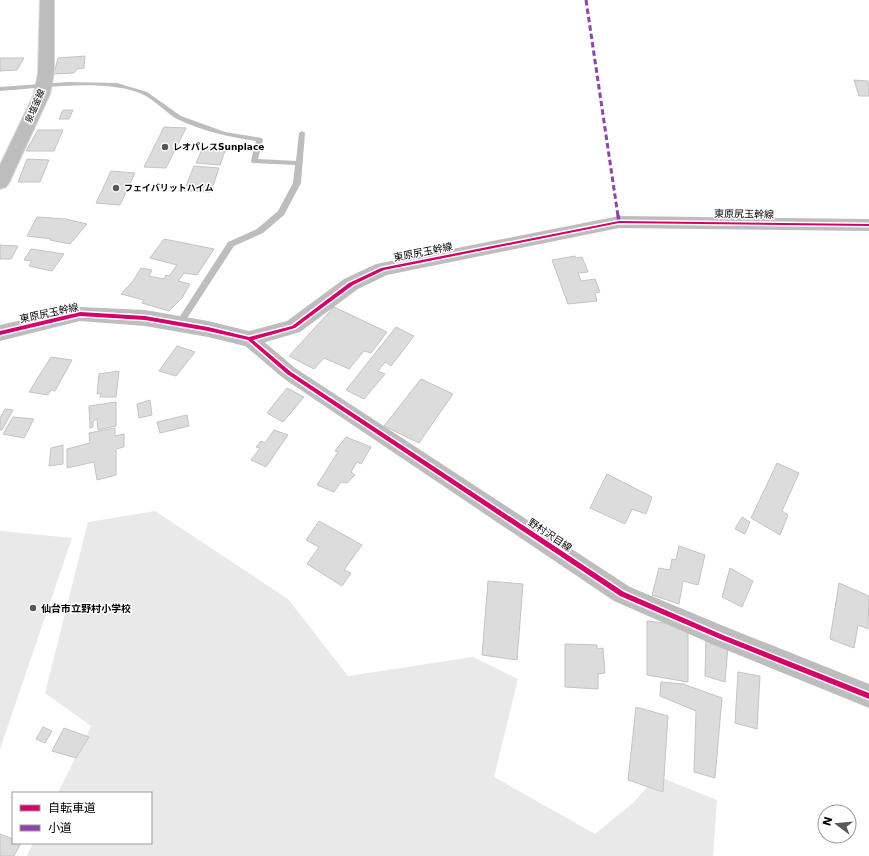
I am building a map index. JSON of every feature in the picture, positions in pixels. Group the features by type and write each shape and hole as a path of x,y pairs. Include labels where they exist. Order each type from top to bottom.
{"street":[{"name":"泉塩釜線","path":"0,183 42,94 46,73 47,0"},
{"name":"東原尻玉幹線","path":"0,333 80,314 145,318 208,329 249,339 293,327 351,284 383,269 619,222 869,225"},
{"name":"野村沢目線","path":"249,339 289,373 622,594 722,637 869,696"}],"lane":[{"path":"0,89 68,84 117,85 145,93 179,117 224,134 260,140 254,161 299,163"},
{"path":"179,324 231,244 260,230 281,212 297,183 302,133"}],"shaded area":[{"path":"155,511 288,599 348,676 473,657 518,679 494,777 595,834 633,803 657,776 717,800 713,856 27,856 33,844 152,844 152,792 58,792 91,726 45,693 88,522"},
{"path":"0,531 72,538 0,749"}],"building":[{"path":"85,56 84,68 77,69 74,73 54,74 58,58"},
{"path":"0,58 24,58 17,70 0,71"},
{"path":"854,80 868,81 869,96 859,96"},
{"path":"63,110 73,110 69,119 59,119"},
{"name":"レオパレスSunplace","path":"164,127 186,128 166,168 144,167"},
{"path":"38,130 63,130 54,151 26,151"},
{"path":"203,147 226,148 220,165 196,163"},
{"path":"27,159 49,160 40,182 18,182"},
{"path":"194,166 219,168 211,192 184,191"},
{"name":"フェイバリットハイム","path":"111,171 135,173 120,205 96,203"},
{"path":"37,217 66,219 87,224 70,244 50,240 51,239 27,236"},
{"path":"164,239 214,249 197,275 184,273 178,281 190,284 182,298 169,311 142,303 144,300 121,294 133,281 141,268 152,270 149,276 164,279 166,275 169,276 177,265 150,258"},
{"path":"0,245 18,246 11,259 0,259"},
{"path":"31,249 64,254 52,271 29,266 32,261 24,260"},
{"path":"575,256 576,258 582,257 588,272 578,273 581,281 595,279 600,292 595,293 597,301 568,304 552,260"},
{"path":"334,307 387,332 371,353 364,351 349,369 324,358 314,369 289,356"},
{"path":"396,327 414,336 391,366 385,362 378,371 385,374 364,399 346,390"},
{"path":"177,346 195,352 176,376 159,371"},
{"path":"51,357 72,360 55,391 51,390 48,395 29,392"},
{"path":"119,371 116,397 100,397 101,393 97,394 99,374"},
{"path":"421,379 453,394 419,443 384,426"},
{"path":"287,388 304,397 283,422 267,413"},
{"path":"150,400 152,415 139,418 137,404"},
{"path":"116,402 116,426 98,430 97,419 93,421 93,427 90,428 89,406"},
{"path":"5,409 13,410 2,430 0,430 0,418"},
{"path":"187,415 189,426 160,433 157,422"},
{"path":"13,417 34,419 24,438 3,434"},
{"path":"115,428 115,436 124,434 124,447 116,449 116,475 97,480 94,462 67,468 67,449 90,443 89,433"},
{"path":"274,430 288,435 266,467 251,460 260,448 256,447 261,441 265,443"},
{"path":"346,437 371,447 361,464 357,462 351,472 355,475 347,483 341,482 334,492 317,485 338,452 335,451"},
{"path":"63,445 63,464 49,466 51,448"},
{"path":"777,463 799,473 782,511 788,515 780,535 751,518"},
{"path":"607,474 652,497 646,514 632,509 625,524 590,508"},
{"path":"742,517 750,522 745,534 735,529"},
{"path":"319,521 362,545 344,570 351,573 342,586 307,564 319,547 306,540"},
{"path":"679,546 705,555 698,585 683,581 679,604 652,595 659,568 670,570 672,559 676,560"},
{"path":"730,568 753,581 742,607 722,597"},
{"path":"488,581 523,584 517,660 482,655"},
{"path":"839,583 869,596 868,629 858,625 854,648 830,639"},
{"path":"647,621 672,624 688,633 688,682 647,675"},
{"path":"706,640 728,646 725,682 705,676"},
{"path":"565,644 597,645 597,649 603,648 605,673 598,674 598,689 565,687"},
{"path":"738,672 760,676 757,729 735,723"},
{"path":"661,682 683,684 722,698 715,778 694,772 696,711 660,696"},
{"path":"636,707 668,716 663,792 628,780"},
{"path":"43,727 52,731 45,743 36,739"},
{"path":"64,728 89,737 76,758 52,751"},
{"path":"0,834 12,839 12,844 20,844 14,856 0,856"}],"marked path":[{"path":"586,0 619,222"}],"cycle path":[{"path":"0,333 80,314 145,318 208,329 249,339 293,327 351,284 383,269 619,222 869,225"},
{"path":"249,339 289,373 622,594 722,637 869,696"}],"place":[{"name":"レオパレスSunplace","path":"165,147"},
{"name":"フェイバリットハイム","path":"116,188"},
{"name":"仙台市立野村小学校","path":"33,608"}]}
